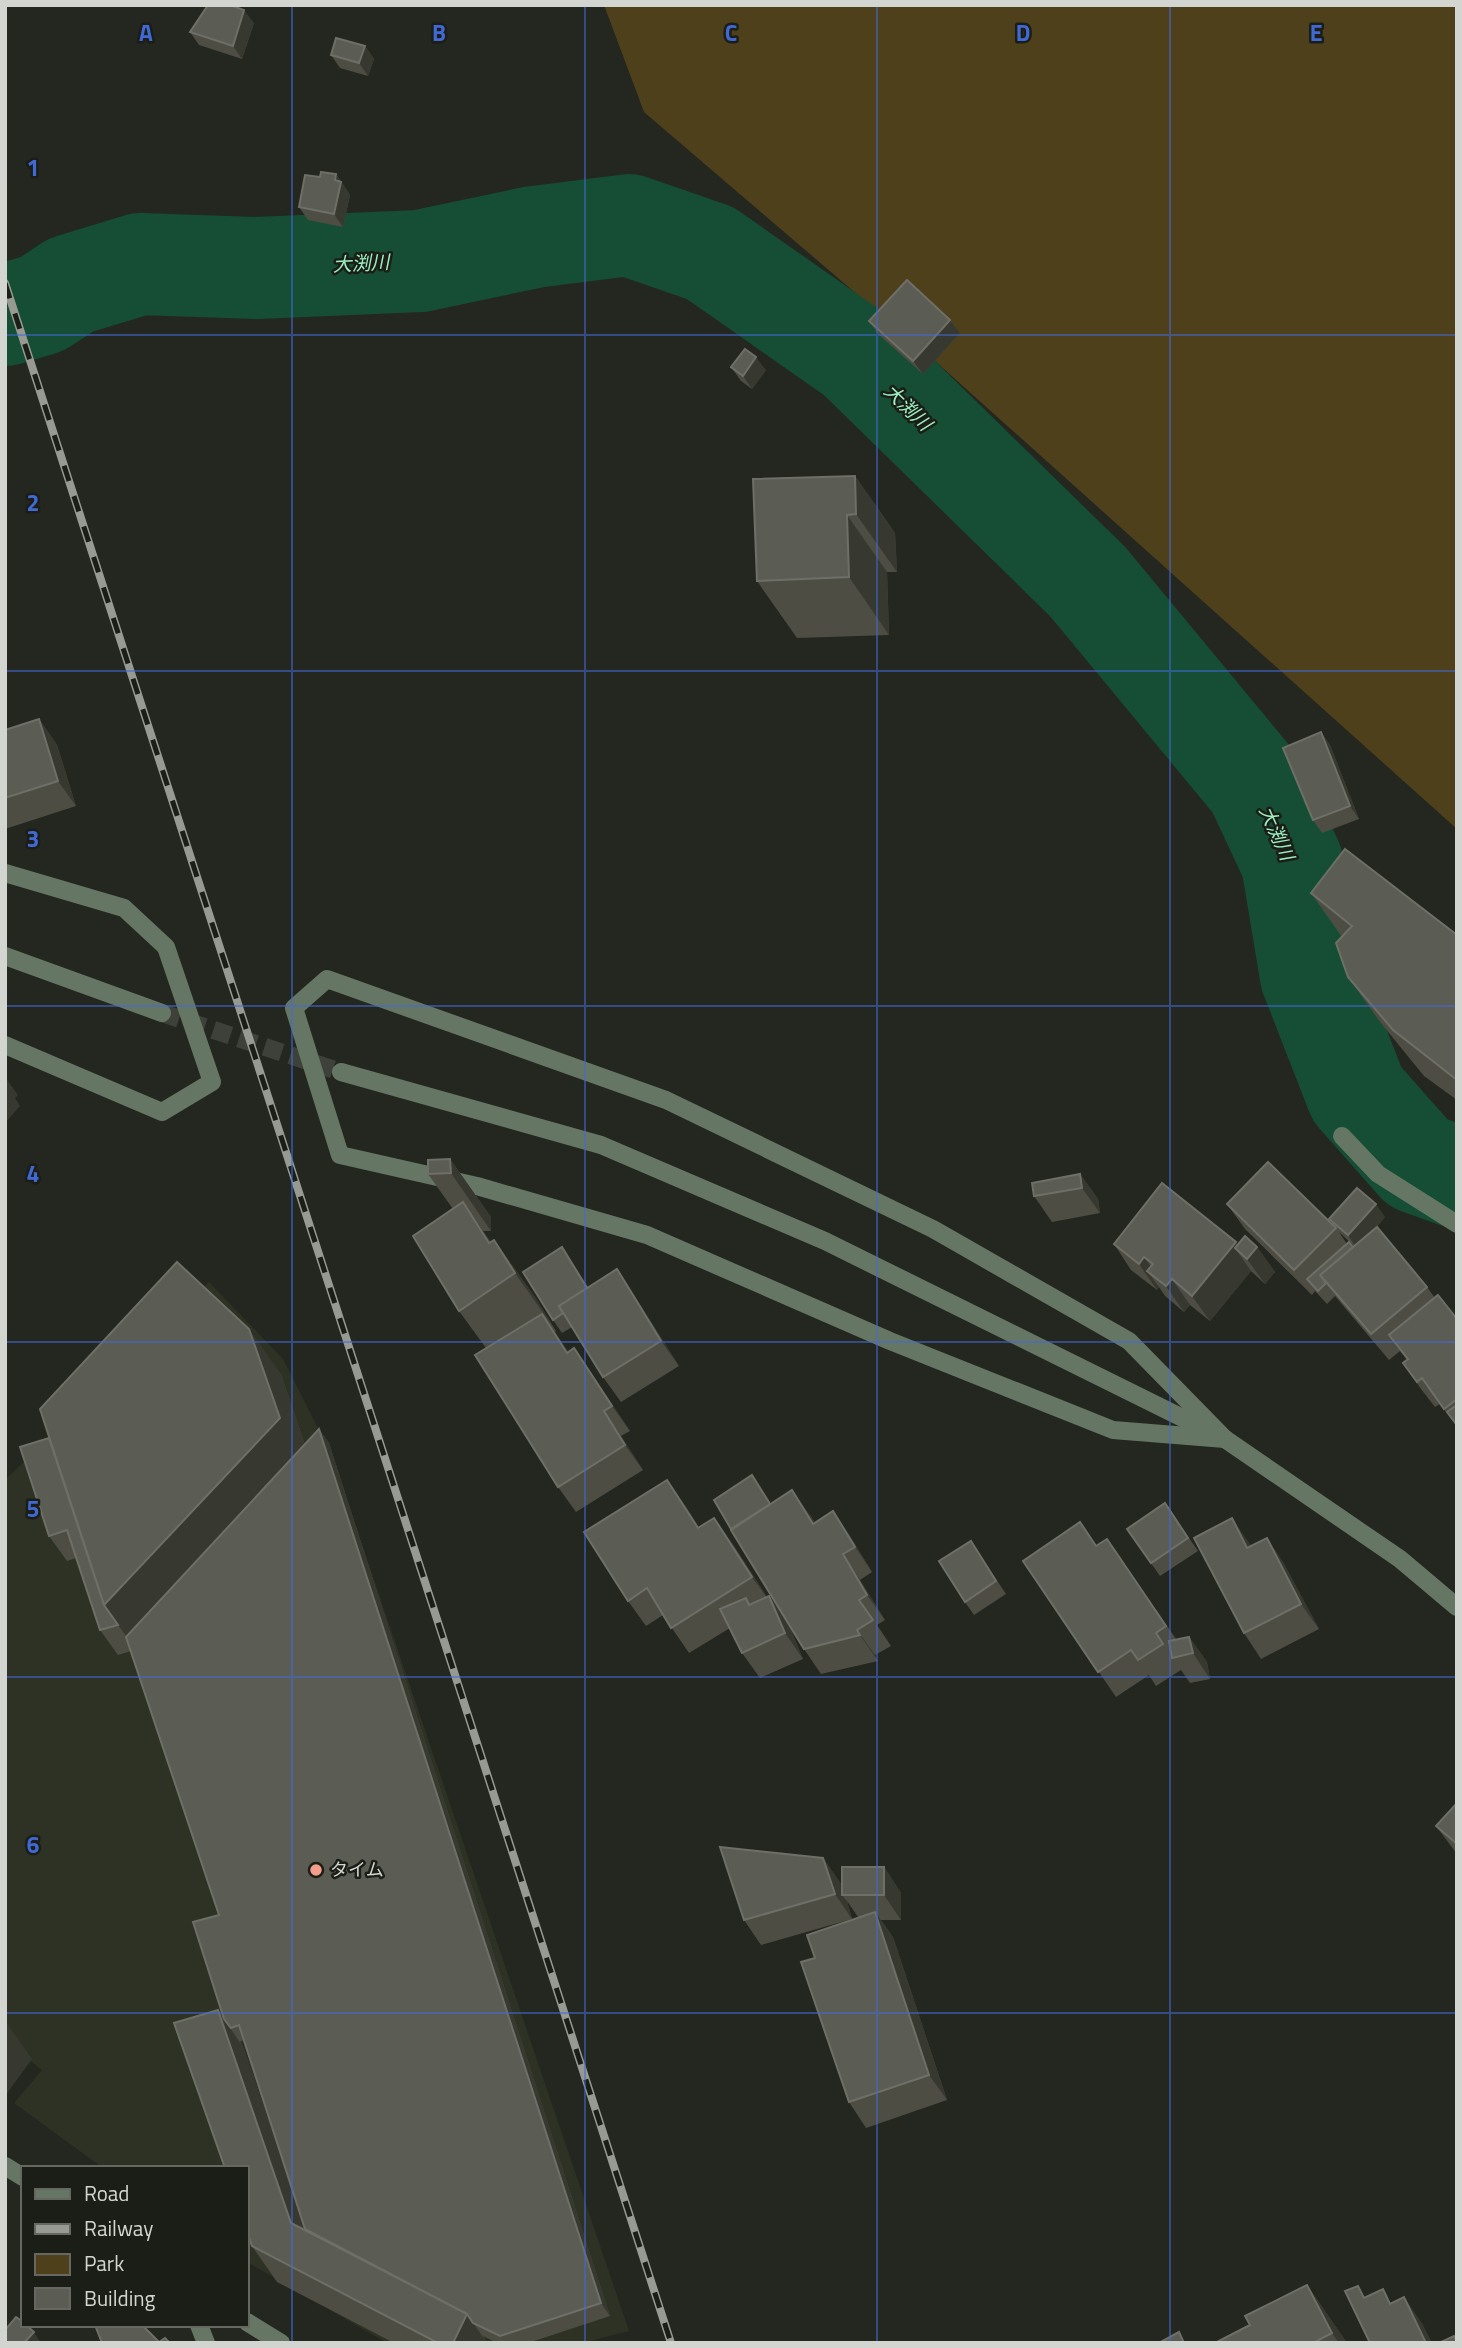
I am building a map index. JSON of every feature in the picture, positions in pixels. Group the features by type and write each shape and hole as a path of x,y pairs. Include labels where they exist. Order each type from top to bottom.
{"street":[{"path":"5,873 124,908 166,947 212,1082 162,1112 5,1045"},
{"path":"5,956 162,1013"},
{"path":"327,979 666,1100 933,1229 1129,1341 1225,1439 1112,1430 890,1341 647,1235 477,1186 340,1155 294,1008 327,979"},
{"path":"341,1072 601,1145 825,1241 1225,1439 1400,1559 1457,1607"},
{"path":"1342,1136 1378,1174 1457,1224"},
{"path":"5,2166 21,2176"},
{"path":"248,2323 281,2343"}],"shaded area":[{"path":"209,1282 283,1359 332,1456 629,2331 582,2343 387,2343 248,2263 248,2166 100,2166 14,2103 42,2070 5,2041 5,1480"}],"green space":[{"path":"604,5 1457,5 1457,829 935,361 644,112"}],"building":[{"path":"208,5 230,5 244,10 233,46 190,32"},
{"path":"336,38 365,46 359,63 331,55"},
{"path":"321,172 336,174 335,180 341,182 334,214 299,207 305,175 320,177"},
{"path":"907,280 950,320 913,361 869,321"},
{"path":"745,349 756,357 743,376 731,367"},
{"path":"855,476 856,514 847,515 849,577 757,581 753,479"},
{"path":"39,719 58,781 5,798 5,730"},
{"path":"1321,732 1350,806 1313,820 1283,748"},
{"path":"1345,849 1457,935 1457,1080 1393,1030 1348,977 1336,943 1352,926 1311,893"},
{"path":"450,1159 451,1173 428,1174 428,1160"},
{"path":"1268,1162 1336,1228 1294,1270 1227,1204"},
{"path":"1080,1174 1082,1188 1034,1196 1032,1183"},
{"path":"1162,1183 1236,1242 1192,1296 1172,1279 1166,1286 1147,1271 1153,1264 1144,1257 1139,1264 1114,1244"},
{"path":"1357,1188 1376,1204 1348,1235 1329,1219"},
{"path":"463,1202 489,1243 494,1240 515,1273 459,1311 413,1236"},
{"path":"1377,1227 1427,1287 1371,1334 1320,1275"},
{"path":"1245,1236 1257,1247 1247,1259 1235,1248"},
{"path":"1349,1242 1353,1247 1320,1275 1326,1283 1318,1291 1307,1279"},
{"path":"562,1247 587,1288 559,1306 563,1313 553,1320 523,1272"},
{"path":"177,1262 249,1329 280,1418 104,1605 40,1409"},
{"path":"617,1269 661,1341 603,1377 559,1306"},
{"path":"1438,1295 1457,1319 1457,1399 1444,1409 1422,1378 1417,1382 1403,1363 1408,1359 1389,1335"},
{"path":"542,1314 567,1353 574,1348 612,1406 604,1411 625,1445 558,1487 475,1355"},
{"path":"1457,1405 1457,1425 1447,1412"},
{"path":"319,1429 601,2303 500,2336 473,2323 467,2314 305,2229 239,2025 231,2028 224,2019 193,1922 219,1915 126,1637"},
{"path":"49,1438 104,1605 118,1625 100,1630 67,1530 49,1536 20,1447"},
{"path":"752,1475 770,1504 731,1529 714,1500"},
{"path":"667,1480 698,1528 714,1518 752,1577 671,1628 647,1588 628,1601 584,1532"},
{"path":"792,1490 813,1524 833,1511 855,1547 843,1554 867,1595 859,1600 873,1620 857,1630 860,1635 804,1649 731,1530"},
{"path":"1165,1503 1188,1538 1151,1563 1127,1529"},
{"path":"1232,1518 1247,1548 1267,1538 1301,1604 1244,1633 1194,1538"},
{"path":"1080,1522 1096,1546 1107,1539 1166,1626 1156,1633 1163,1644 1138,1660 1131,1650 1098,1672 1023,1561"},
{"path":"971,1541 996,1581 965,1602 939,1561"},
{"path":"769,1596 785,1633 742,1653 720,1609 746,1598 749,1605"},
{"path":"1189,1637 1193,1653 1172,1658 1169,1641"},
{"path":"1457,1803 1457,1844 1436,1826"},
{"path":"720,1847 823,1858 835,1894 744,1920"},
{"path":"842,1867 884,1867 884,1895 842,1895"},
{"path":"875,1912 929,2075 849,2102 801,1962 815,1958 807,1935"},
{"path":"218,2010 291,2223 467,2314 453,2343 438,2343 252,2246 248,2234 248,2166 224,2166 174,2023"},
{"path":"1307,2285 1332,2333 1313,2343 1215,2343 1250,2325 1245,2316"},
{"path":"1358,2286 1364,2298 1383,2289 1390,2304 1404,2297 1426,2343 1370,2343 1345,2291"},
{"path":"16,2317 21,2321 21,2327 28,2327 34,2332 24,2343 5,2343 5,2330"},
{"path":"96,2327 144,2327 159,2342 165,2338 170,2343 102,2343"},
{"path":"1179,2332 1184,2343 1159,2343"},
{"path":"1454,2336 1457,2343 1439,2343"}],"waterway":[{"name":"大渕川","path":"5,315 42,304 71,285 140,264 257,268 420,261 534,237 629,225 710,253 857,356 1088,582 1256,785 1292,862 1311,976 1357,1094 1418,1163 1457,1177"}],"tunnel":[{"path":"162,1013 341,1072"}],"railway":[{"path":"5,283 671,2343"}],"place":[{"name":"タイム","path":"316,1870"}]}
